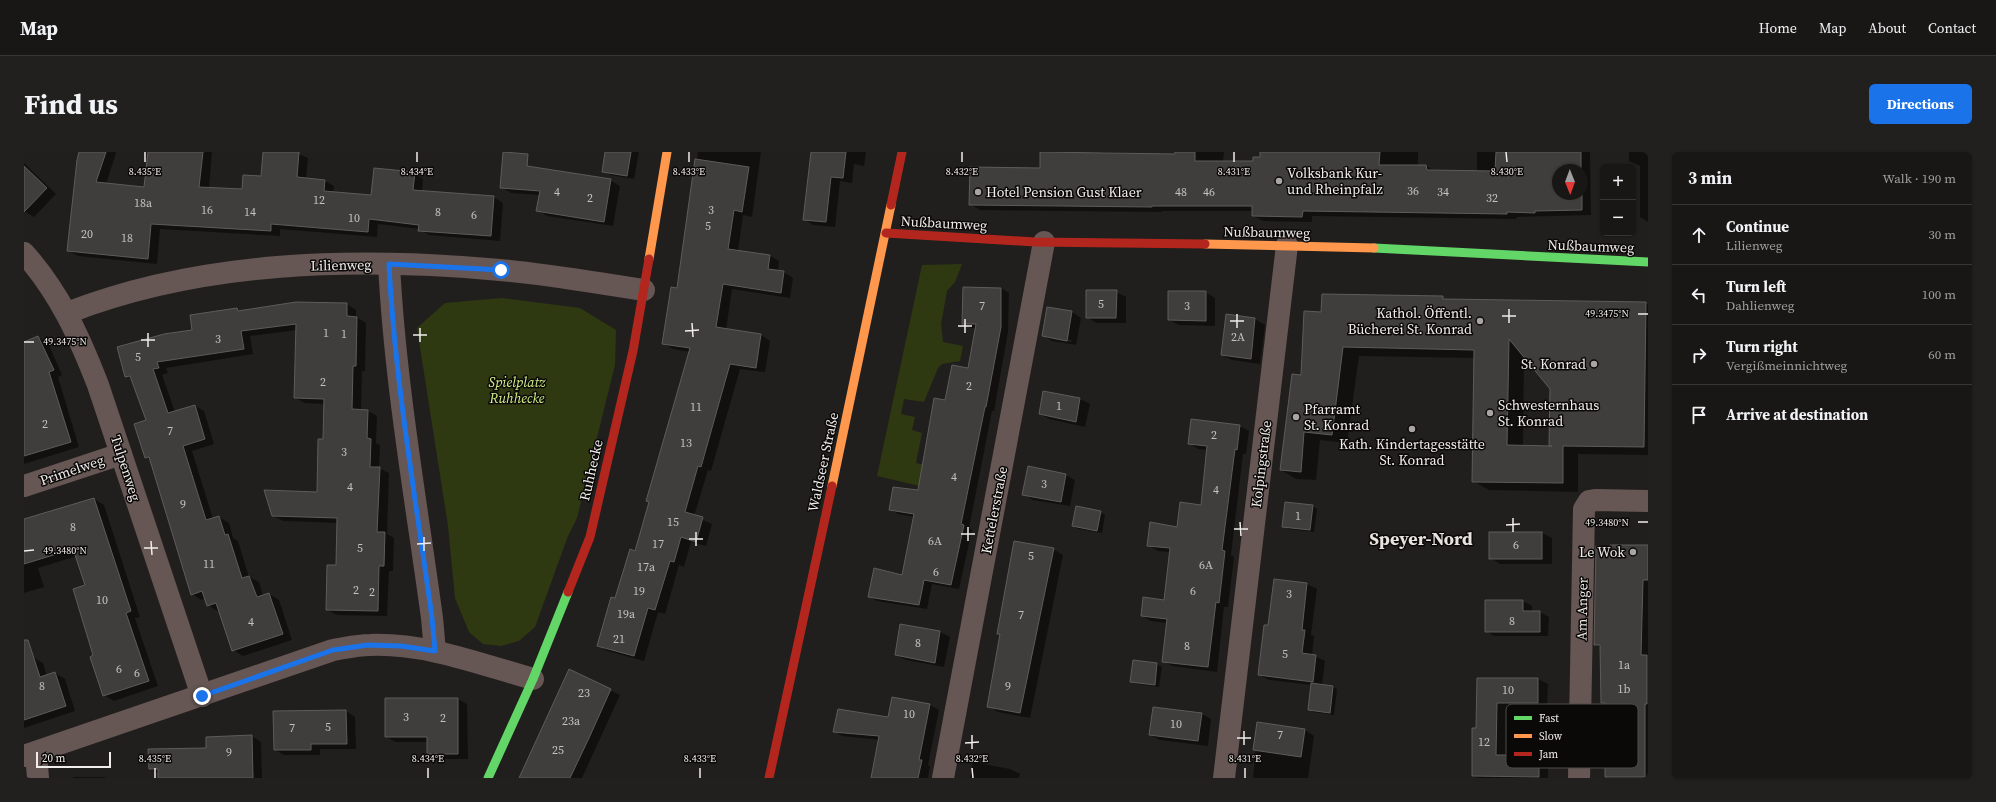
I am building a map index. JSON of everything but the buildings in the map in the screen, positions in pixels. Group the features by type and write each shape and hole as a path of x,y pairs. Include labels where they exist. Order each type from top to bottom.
{"street":[{"name":"Ruhhecke","path":"488,778 533,679 590,537 633,351 668,152"},
{"name":"Waldseer Straße","path":"769,778 902,152"},
{"name":"Nußbaumweg","path":"886,233 1044,242 1286,245 1579,260 1648,262"},
{"name":"Kettelerstraße","path":"943,778 1044,242"},
{"name":"Kolpingstraße","path":"1224,778 1286,245"},
{"name":"Tulpenweg","path":"24,253 40,270 67,313 81,342 98,385 202,696"},
{"name":"Lilienweg","path":"67,313 127,292 184,280 261,268 317,264 389,264 501,270 644,290"},
{"path":"389,264 392,315 398,373 432,618 435,651"},
{"name":"Primelweg","path":"24,486 121,454"},
{"name":"Am Anger","path":"1580,704 1584,509 1589,501 1595,500 1648,501"},
{"path":"38,778 30,755 333,650 368,645 401,646 435,651 533,679"},
{"name":"Am Anger","path":"1579,768 1579,778"}],"green space":[{"path":"962,264 955,282 947,291 941,324 943,342 963,346 960,361 942,364 938,368 924,402 904,399 901,414 915,417 912,430 922,433 916,463 929,466 924,487 877,476 922,265"},
{"name":"Spielplatz Ruhhecke","path":"502,298 580,308 616,330 615,365 577,518 568,536 535,627 519,641 501,646 483,644 469,632 455,598 448,526 417,328 445,303"}],"traffic: fast":[{"path":"1374,248 1648,262"},
{"path":"488,778 533,679 568,592"}],"traffic: slow":[{"path":"649,259 667,152"},
{"path":"832,486 891,205"},
{"path":"1205,244 1374,248"}],"traffic: jam":[{"path":"891,205 902,152"},
{"path":"886,233 1035,242 1205,244"},
{"path":"568,592 590,537 633,351 649,259"},
{"path":"769,778 832,486"}],"place":[{"name":"Volksbank Kur- und Rheinpfalz","path":"1279,181"},
{"name":"Hotel Pension Gust Klaer","path":"978,192"},
{"name":"Kathol. Öffentl. Bücherei St. Konrad","path":"1480,321"},
{"name":"St. Konrad","path":"1594,364"},
{"name":"Schwesternhaus St. Konrad","path":"1490,413"},
{"name":"Pfarramt St. Konrad","path":"1296,417"},
{"name":"Kath. Kindertagesstätte St. Konrad","path":"1412,429"},
{"name":"Le Wok","path":"1633,552"}],"district":[{"name":"Speyer-Nord","path":"1421,539"}],"route":[{"path":"202,696 333,650 368,645 401,646 435,651 432,618 398,373 392,315 389,264 501,270"}]}
